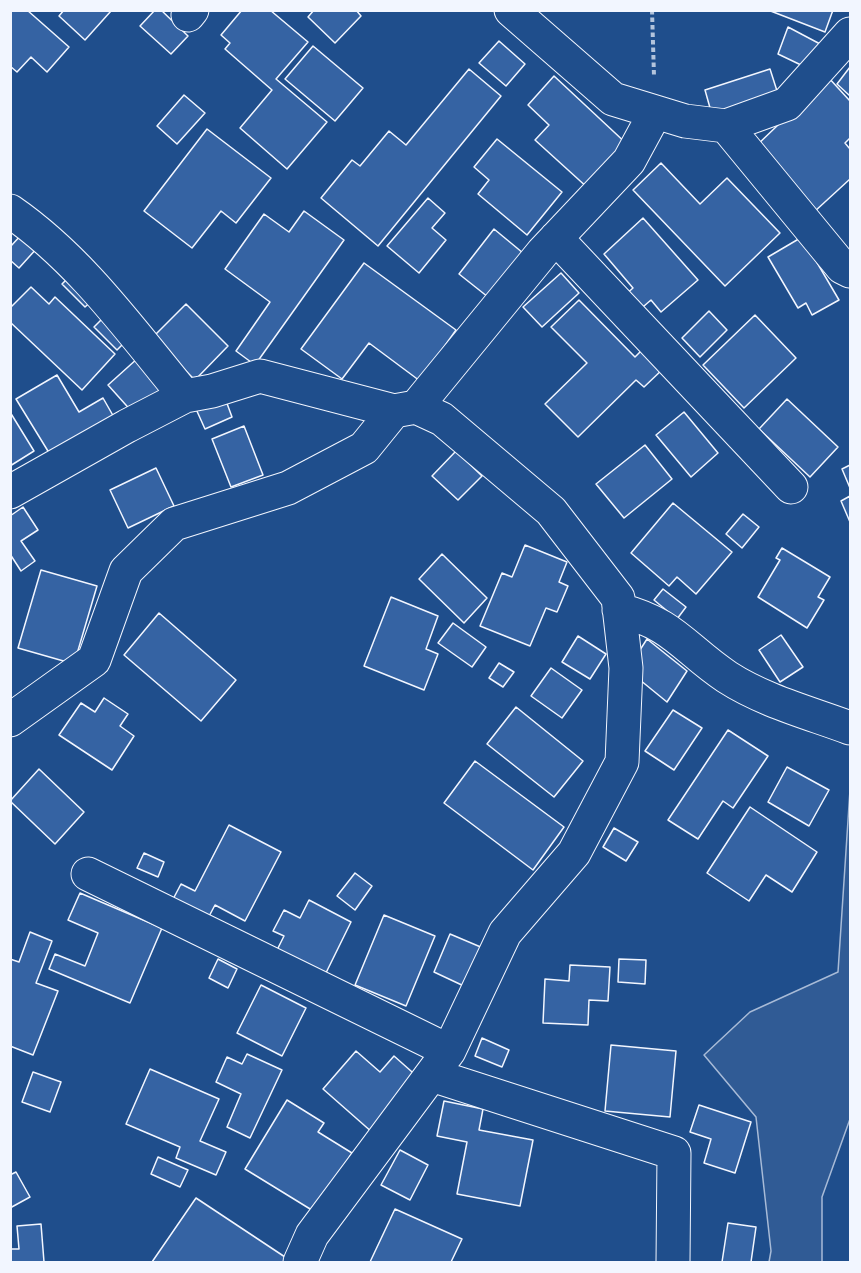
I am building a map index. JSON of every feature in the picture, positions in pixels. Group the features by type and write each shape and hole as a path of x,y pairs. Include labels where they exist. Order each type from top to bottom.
{"street":[{"path":"511,10 613,99 685,121 726,126 787,104 850,34"},
{"path":"10,720 94,660 126,571 174,524 288,488 364,448 405,409 556,238 629,161 655,113"},
{"path":"726,126 842,267 850,271"},
{"path":"10,211 37,229 82,273 185,396"},
{"path":"556,238 791,487"},
{"path":"10,492 185,396 212,391 260,376 442,419 551,512 618,598 626,668 622,762 574,853 505,933 441,1063 312,1235 300,1263"},
{"path":"619,610 644,616 664,627 728,677 769,697 850,728"},
{"path":"88,874 441,1063 674,1153 673,1263"}],"path":[{"path":"652,10 655,113"}],"shaded area":[{"path":"850,790 850,1119 822,1197 822,1262 769,1262 771,1251 756,1117 704,1055 750,1012 838,972"}],"building":[{"path":"10,10 27,10 69,47 47,72 31,57 17,72 10,66"},
{"path":"64,10 111,11 85,40 59,16"},
{"path":"155,10 161,10 188,36 171,54 140,26"},
{"path":"242,10 270,10 308,42 276,79 327,122 287,169 240,128 272,90 225,49 230,43 221,35"},
{"path":"314,10 356,10 361,16 335,43 308,17"},
{"path":"768,10 833,10 825,32"},
{"path":"788,27 822,45 801,65 778,54"},
{"path":"499,41 525,64 506,86 479,63"},
{"path":"313,46 363,88 335,121 285,79"},
{"path":"850,67 850,96 837,84"},
{"path":"469,69 501,96 378,246 321,198 352,160 360,166 389,131 406,145"},
{"path":"770,69 778,94 712,115 705,90"},
{"path":"554,76 629,146 589,189 535,140 549,125 528,105"},
{"path":"828,77 850,101 850,138 845,143 850,149 850,179 814,212 754,148"},
{"path":"184,95 205,113 177,144 157,126"},
{"path":"207,129 271,178 236,223 221,211 192,248 144,211"},
{"path":"497,139 562,192 527,235 478,194 489,180 474,167"},
{"path":"661,163 700,204 727,178 780,233 725,286 633,190"},
{"path":"428,198 445,213 432,228 446,240 419,273 387,246"},
{"path":"304,211 344,240 255,365 236,351 270,302 225,269 264,214 289,232"},
{"path":"643,218 698,280 661,312 651,300 637,312 624,296 633,288 604,254"},
{"path":"494,229 523,253 488,297 459,274"},
{"path":"23,233 38,247 19,268 10,260 10,247"},
{"path":"802,237 839,300 812,315 806,303 798,308 768,257"},
{"path":"364,263 456,330 420,381 369,343 342,379 301,349"},
{"path":"561,273 579,293 542,327 523,307"},
{"path":"72,274 95,298 85,307 62,284"},
{"path":"31,287 49,304 55,297 115,354 82,390 10,322 10,308"},
{"path":"579,300 635,357 644,348 664,368 644,387 636,380 578,437 545,404 587,363 551,327"},
{"path":"186,304 228,346 195,380 152,338"},
{"path":"709,311 727,330 700,357 682,338"},
{"path":"755,315 796,358 744,408 703,365"},
{"path":"103,318 126,341 117,350 94,327"},
{"path":"138,358 164,387 134,414 108,385"},
{"path":"57,375 79,412 103,398 115,419 51,456 16,399"},
{"path":"225,398 232,417 205,429 196,409"},
{"path":"787,399 838,447 810,477 759,429"},
{"path":"10,412 34,451 10,466"},
{"path":"684,412 718,453 691,477 656,435"},
{"path":"244,426 263,475 231,487 212,439"},
{"path":"645,445 672,479 624,518 596,484"},
{"path":"456,451 482,476 458,500 432,476"},
{"path":"850,465 850,488 842,469"},
{"path":"156,468 174,506 128,528 110,490"},
{"path":"850,496 850,522 841,501"},
{"path":"673,503 732,552 696,594 677,577 669,586 631,553"},
{"path":"23,507 38,530 21,541 35,561 21,571 10,554 10,516"},
{"path":"743,514 759,527 742,548 726,534"},
{"path":"525,545 567,562 559,582 568,586 557,612 546,608 530,646 480,626 502,573 512,577"},
{"path":"782,548 830,577 818,597 824,600 807,628 758,597 780,560 776,558"},
{"path":"442,554 487,598 464,623 419,579"},
{"path":"41,570 97,586 74,664 18,648"},
{"path":"663,589 686,607 677,619 654,600"},
{"path":"391,597 438,616 426,649 438,654 424,690 364,666"},
{"path":"159,613 236,680 201,721 124,655"},
{"path":"453,623 486,647 472,667 438,643"},
{"path":"781,635 803,667 780,682 759,650"},
{"path":"578,636 606,654 590,679 562,662"},
{"path":"647,639 687,671 667,702 640,680 638,653"},
{"path":"499,663 514,672 503,687 489,678"},
{"path":"551,668 582,690 562,718 531,696"},
{"path":"104,698 128,714 120,726 134,736 112,770 59,735 81,703 95,712"},
{"path":"516,707 583,761 554,797 487,744"},
{"path":"673,710 702,728 674,770 645,751"},
{"path":"728,730 768,756 733,808 723,801 698,839 668,820"},
{"path":"475,761 564,827 533,870 444,803"},
{"path":"787,767 829,790 809,826 768,802"},
{"path":"39,769 84,812 55,844 10,801"},
{"path":"750,807 817,852 792,892 766,875 749,901 707,873"},
{"path":"229,825 281,852 245,921 215,905 206,922 171,903 181,884 195,891"},
{"path":"614,828 638,842 626,861 603,847"},
{"path":"144,853 164,862 158,877 137,868"},
{"path":"355,873 372,886 355,910 337,896"},
{"path":"80,893 162,928 130,1003 49,969 55,954 85,966 98,933 68,920"},
{"path":"309,900 351,922 321,983 273,958 284,936 273,931 284,910 300,918"},
{"path":"384,915 435,936 406,1006 355,985"},
{"path":"30,932 52,941 36,983 58,991 33,1055 10,1046 10,959 19,962"},
{"path":"450,934 483,948 466,987 434,972"},
{"path":"218,959 237,969 228,988 209,978"},
{"path":"619,959 646,960 645,984 618,982"},
{"path":"570,965 610,967 608,1001 589,1000 588,1025 543,1023 545,979 569,981"},
{"path":"261,985 306,1008 282,1056 237,1033"},
{"path":"482,1038 509,1050 502,1067 475,1056"},
{"path":"611,1045 676,1051 670,1117 605,1111"},
{"path":"356,1051 380,1072 394,1056 420,1079 373,1133 323,1089"},
{"path":"247,1054 282,1070 250,1138 227,1127 241,1094 216,1082 227,1057 242,1064"},
{"path":"150,1069 219,1099 200,1141 226,1152 216,1175 176,1158 180,1147 126,1124"},
{"path":"33,1072 61,1082 50,1112 22,1102"},
{"path":"287,1100 324,1123 318,1132 352,1153 315,1212 245,1169"},
{"path":"444,1101 483,1109 479,1130 533,1140 520,1206 457,1194 467,1142 437,1136"},
{"path":"699,1105 751,1122 735,1173 704,1163 711,1139 690,1132"},
{"path":"400,1150 428,1165 410,1200 381,1185"},
{"path":"158,1157 188,1170 180,1187 151,1174"},
{"path":"16,1172 30,1197 10,1208 10,1175"},
{"path":"196,1198 288,1259 286,1262 152,1262"},
{"path":"395,1209 462,1239 451,1262 370,1262"},
{"path":"728,1223 756,1227 751,1262 722,1262"},
{"path":"41,1224 44,1262 10,1262 10,1249 19,1249 17,1226"}]}
